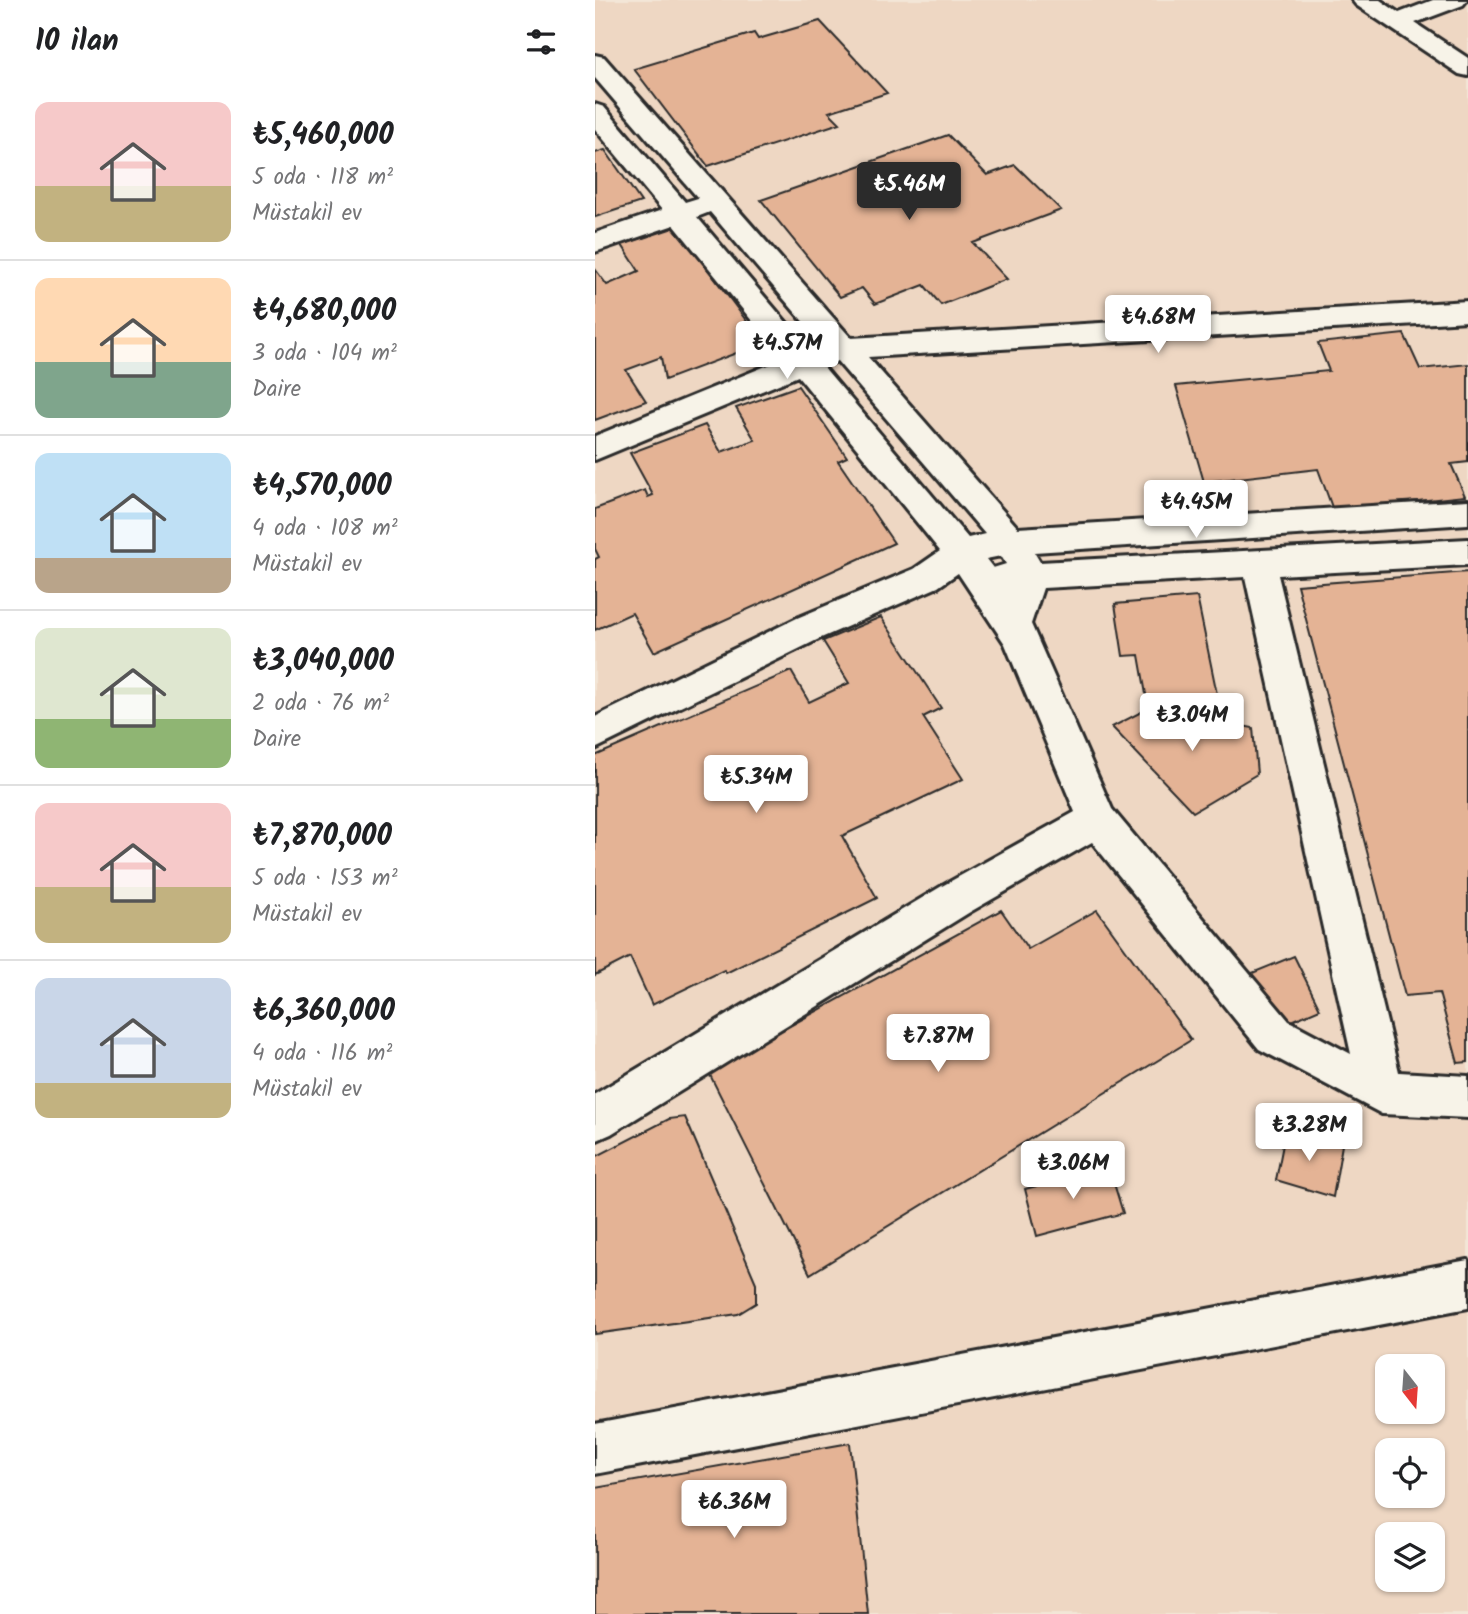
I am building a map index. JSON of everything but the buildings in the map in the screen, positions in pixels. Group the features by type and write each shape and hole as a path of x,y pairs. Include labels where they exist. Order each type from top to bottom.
{"street":[{"path":"1364,0 1406,12 1468,45"},
{"path":"1406,12 1455,0"},
{"path":"1406,12 1468,69"},
{"path":"595,62 1010,541 1030,575 1013,624"},
{"path":"595,112 983,579 1013,624 1097,819 1273,1035 1381,1093 1468,1097"},
{"path":"595,243 716,201"},
{"path":"595,449 804,362 845,348 1468,311"},
{"path":"595,734 809,628 926,578 963,552 1010,541 1468,512"},
{"path":"926,578 983,579 1468,552"},
{"path":"1259,565 1381,1093"},
{"path":"595,1119 944,906 1097,819"},
{"path":"595,1449 1468,1284"}],"shaded area":[{"path":"595,0 1468,0 1468,1614 595,1614"}]}
